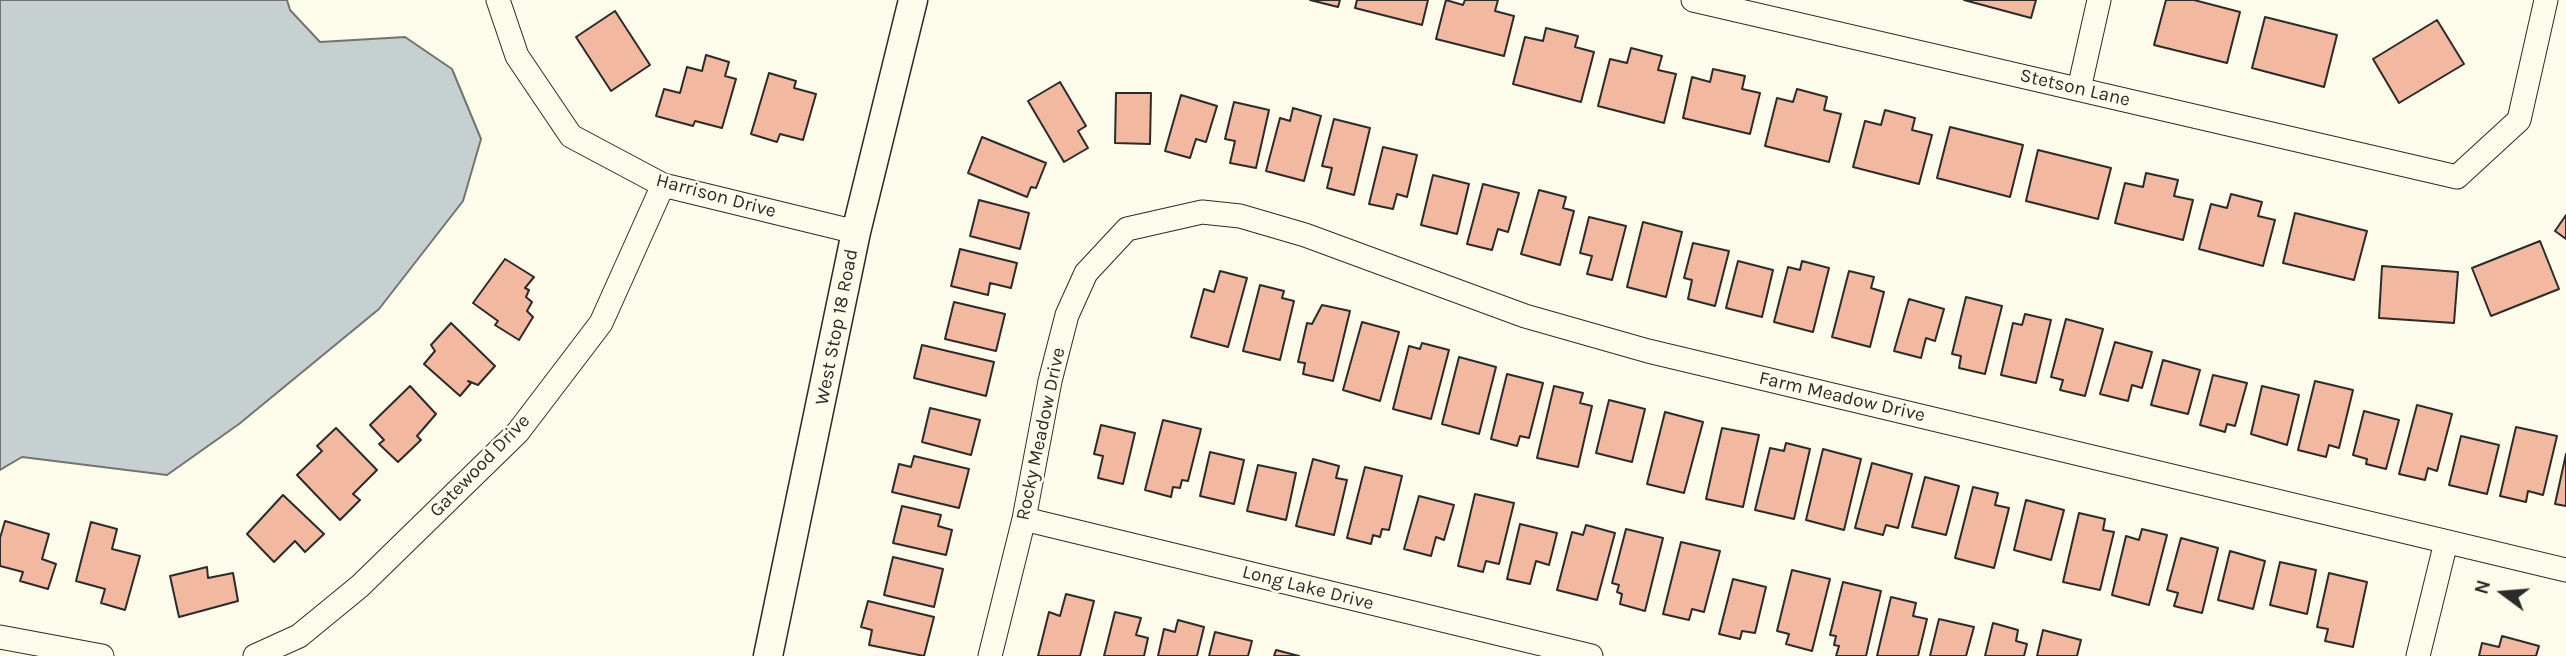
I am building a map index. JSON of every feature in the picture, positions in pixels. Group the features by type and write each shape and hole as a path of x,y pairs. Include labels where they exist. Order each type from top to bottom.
{"street":[{"name":"Harrison Drive","path":"498,0 517,56 571,136 663,186 856,232"},
{"name":"West Stop 18 Road","path":"768,656 856,232 913,0"},
{"name":"Stetson Lane","path":"1693,0 2458,177 2519,120 2546,0"},
{"path":"2079,89 2099,0"},
{"name":"Gatewood Drive","path":"255,656 299,636 360,586 518,432 601,324 663,186"},
{"name":"Farm Meadow Drive","path":"1127,229 1202,212 1240,216 1305,235 1525,316 1648,351 2566,570"},
{"name":"Rocky Meadow Drive","path":"990,656 1024,519 1050,382 1067,315 1086,273 1127,229"},
{"name":"Long Lake Drive","path":"1024,519 1591,656"},
{"path":"2417,656 2446,542"},
{"path":"0,637 102,656"}],"shaded area":[{"path":"0,0 287,0 290,10 320,42 405,37 452,69 481,139 463,201 379,309 239,424 167,475 22,457 0,470"}],"building":[{"path":"1310,0 1340,0 1338,7"},
{"path":"1357,0 1428,0 1422,25 1355,8"},
{"path":"1446,0 1463,5 1465,0 1498,0 1495,11 1514,16 1504,56 1436,39"},
{"path":"1964,0 2036,0 2031,18"},
{"path":"2166,0 2194,0 2240,12 2227,63 2154,45"},
{"path":"615,11 650,65 611,91 576,37"},
{"path":"2265,17 2337,35 2324,87 2252,68"},
{"path":"2437,20 2464,64 2399,103 2373,59"},
{"path":"1546,28 1578,36 1575,47 1594,52 1581,102 1513,84 1525,37 1543,41"},
{"path":"1631,48 1662,56 1658,70 1676,74 1664,123 1598,106 1610,59 1627,63"},
{"path":"706,55 729,62 725,76 736,79 722,128 695,121 693,126 656,116 664,89 680,93 687,67 702,71"},
{"path":"1713,69 1745,76 1742,89 1760,93 1750,134 1683,118 1692,77 1710,82"},
{"path":"769,73 796,81 794,88 816,94 803,140 780,134 777,142 751,134"},
{"path":"1060,82 1086,126 1078,131 1088,148 1064,162 1028,101"},
{"path":"1797,89 1827,97 1824,110 1841,114 1829,162 1765,146 1777,98 1793,102"},
{"path":"1116,93 1151,93 1150,144 1115,143"},
{"path":"1181,95 1217,106 1206,142 1196,139 1190,158 1165,151"},
{"path":"1234,102 1269,110 1256,168 1230,163 1235,141 1225,139"},
{"path":"1293,108 1321,116 1304,181 1266,171 1280,118 1290,121"},
{"path":"1885,110 1915,118 1912,130 1932,135 1919,184 1853,167 1865,121 1881,125"},
{"path":"1334,119 1370,128 1354,195 1327,188 1332,168 1322,166"},
{"path":"1950,127 2023,145 2010,197 1937,178"},
{"path":"982,137 1046,163 1036,188 1031,187 1027,197 968,173"},
{"path":"1383,147 1417,155 1407,197 1397,194 1393,209 1369,204"},
{"path":"2038,150 2111,168 2098,219 2026,201"},
{"path":"2146,173 2178,180 2174,196 2193,200 2183,240 2115,223 2125,183 2143,187"},
{"path":"1433,175 1469,184 1457,234 1421,225"},
{"path":"1483,184 1519,193 1508,232 1498,229 1492,250 1467,244"},
{"path":"1539,190 1566,197 1563,208 1574,211 1560,265 1521,254"},
{"path":"2231,194 2262,202 2258,216 2275,220 2263,266 2199,249 2211,204 2227,208"},
{"path":"979,200 1029,213 1020,249 970,236"},
{"path":"2295,213 2367,231 2354,280 2283,263"},
{"path":"2566,215 2566,239 2555,231"},
{"path":"1589,217 1626,226 1612,280 1587,274 1592,256 1580,253"},
{"path":"1643,222 1682,232 1666,297 1627,287"},
{"path":"2540,241 2559,289 2491,316 2472,268"},
{"path":"1693,243 1729,251 1715,306 1688,299 1692,280 1684,278"},
{"path":"960,249 1017,263 1011,288 990,283 988,295 951,286"},
{"path":"505,259 534,277 525,288 529,290 526,297 532,302 527,311 533,317 519,340 495,325 498,321 473,303"},
{"path":"1738,261 1773,270 1762,317 1726,308"},
{"path":"1802,261 1829,268 1813,332 1774,322 1788,267 1800,270"},
{"path":"2382,266 2458,272 2454,323 2379,318"},
{"path":"1220,271 1247,278 1228,347 1191,337 1204,289 1214,292"},
{"path":"1849,271 1874,277 1871,288 1884,292 1870,347 1832,337"},
{"path":"1260,285 1284,291 1282,298 1294,301 1280,360 1243,351"},
{"path":"1966,297 2002,306 1985,374 1959,368 1961,356 1952,354"},
{"path":"1909,299 1944,309 1935,341 1926,338 1921,358 1894,351"},
{"path":"954,302 1005,314 996,351 945,339"},
{"path":"1322,305 1350,311 1333,381 1303,374 1305,363 1298,362 1307,323 1312,324"},
{"path":"2025,314 2051,320 2036,383 2001,375 2013,323 2022,325"},
{"path":"2066,319 2103,329 2085,396 2060,390 2063,380 2051,377"},
{"path":"1362,322 1399,332 1380,401 1343,390"},
{"path":"451,323 495,366 478,385 468,381 471,383 460,396 424,364 435,351 431,345"},
{"path":"2115,342 2152,352 2142,388 2132,385 2128,401 2100,394"},
{"path":"1422,343 1449,350 1431,419 1393,409 1409,346 1420,349"},
{"path":"922,345 994,362 986,396 914,378"},
{"path":"1459,357 1496,367 1479,434 1442,424"},
{"path":"2163,360 2200,370 2188,414 2151,405"},
{"path":"1507,374 1543,383 1529,438 1520,436 1517,446 1491,439"},
{"path":"2213,375 2247,383 2235,426 2227,424 2225,432 2200,425"},
{"path":"2315,381 2353,390 2339,448 2329,445 2326,457 2298,450"},
{"path":"410,386 436,414 417,436 421,440 398,462 379,444 384,440 370,425"},
{"path":"1554,386 1583,393 1580,403 1592,406 1578,467 1537,458"},
{"path":"2262,386 2299,395 2287,445 2251,434"},
{"path":"1609,400 1645,409 1632,462 1596,453"},
{"path":"2417,405 2452,414 2437,471 2428,468 2425,480 2399,474"},
{"path":"930,408 980,420 971,455 922,442"},
{"path":"2364,411 2399,420 2386,469 2366,464 2367,459 2353,455"},
{"path":"1665,412 1703,422 1684,493 1647,484"},
{"path":"1163,420 1201,429 1188,481 1182,480 1180,488 1173,487 1171,497 1145,490"},
{"path":"1101,425 1135,433 1123,484 1098,478 1103,456 1094,454"},
{"path":"2516,427 2557,436 2543,495 2528,491 2526,502 2500,496"},
{"path":"336,428 377,470 353,494 360,500 340,520 297,475 322,451 317,446"},
{"path":"1722,428 1759,435 1743,507 1706,499"},
{"path":"2461,436 2499,445 2487,494 2449,485"},
{"path":"1786,443 1810,449 1794,519 1755,510 1770,448 1784,451"},
{"path":"1823,449 1861,459 1844,530 1806,520"},
{"path":"1210,452 1244,460 1234,504 1200,496"},
{"path":"2566,454 2566,506 2555,504"},
{"path":"914,456 969,469 959,508 892,492 899,464 911,467"},
{"path":"1313,459 1339,466 1336,478 1347,480 1334,535 1296,526"},
{"path":"1872,463 1912,474 1898,528 1886,525 1883,535 1855,528"},
{"path":"1258,465 1296,473 1286,520 1247,511"},
{"path":"1365,467 1402,476 1389,530 1382,529 1380,537 1373,535 1371,544 1347,538"},
{"path":"1925,477 1959,486 1946,535 1912,527"},
{"path":"1973,487 1998,493 1995,505 2009,508 1994,568 1955,558"},
{"path":"1475,494 1514,503 1499,564 1486,561 1483,572 1458,566"},
{"path":"283,495 324,534 305,552 295,541 274,562 247,534"},
{"path":"1419,496 1454,505 1444,540 1436,537 1431,556 1404,549"},
{"path":"2026,500 2064,510 2051,560 2014,550"},
{"path":"902,506 941,515 938,526 952,530 946,555 893,543"},
{"path":"2079,513 2105,519 2103,530 2114,532 2100,590 2063,582"},
{"path":"5,521 49,534 42,559 56,564 48,589 20,581 23,572 0,566 0,538"},
{"path":"91,522 117,529 112,549 140,556 125,610 101,603 105,589 76,581"},
{"path":"1520,524 1557,533 1549,565 1536,561 1530,584 1507,579"},
{"path":"1586,525 1615,533 1597,600 1557,590 1572,532 1583,535"},
{"path":"1626,529 1663,538 1645,611 1620,604 1622,594 1617,592 1619,585 1612,583"},
{"path":"2142,529 2167,535 2149,605 2112,595 2126,536 2139,540"},
{"path":"2181,538 2218,548 2202,613 2174,606 2178,593 2167,590"},
{"path":"1681,542 1720,551 1704,612 1692,609 1689,620 1663,614"},
{"path":"2230,551 2265,561 2253,609 2218,600"},
{"path":"893,557 943,569 934,607 884,595"},
{"path":"2280,562 2316,570 2307,614 2270,605"},
{"path":"207,567 208,578 233,573 238,601 179,617 170,576"},
{"path":"1792,570 1830,579 1812,651 1786,644 1789,634 1777,631"},
{"path":"2329,573 2367,582 2353,647 2325,641 2328,629 2317,627"},
{"path":"1733,579 1766,587 1755,633 1742,631 1740,639 1719,634"},
{"path":"1843,582 1881,591 1866,656 1836,656 1839,646 1834,645 1836,636 1830,635"},
{"path":"1066,594 1094,601 1080,656 1038,656 1049,612 1060,616"},
{"path":"1891,597 1916,603 1913,616 1927,619 1918,656 1877,656"},
{"path":"868,601 934,617 924,656 869,645 872,630 861,627"},
{"path":"1115,612 1141,618 1136,635 1148,638 1144,656 1104,656"},
{"path":"1939,619 1974,627 1966,656 1930,656"},
{"path":"1178,620 1204,627 1197,656 1158,656 1164,629 1175,632"},
{"path":"1993,623 2018,630 2016,641 2027,644 2024,656 1985,656"},
{"path":"2043,630 2081,640 2077,656 2037,656"},
{"path":"1215,632 1252,641 1248,656 1209,656"},
{"path":"2502,636 2539,646 2536,656 2479,656 2482,643 2499,647"},
{"path":"1276,650 1299,656 1274,656"}]}
